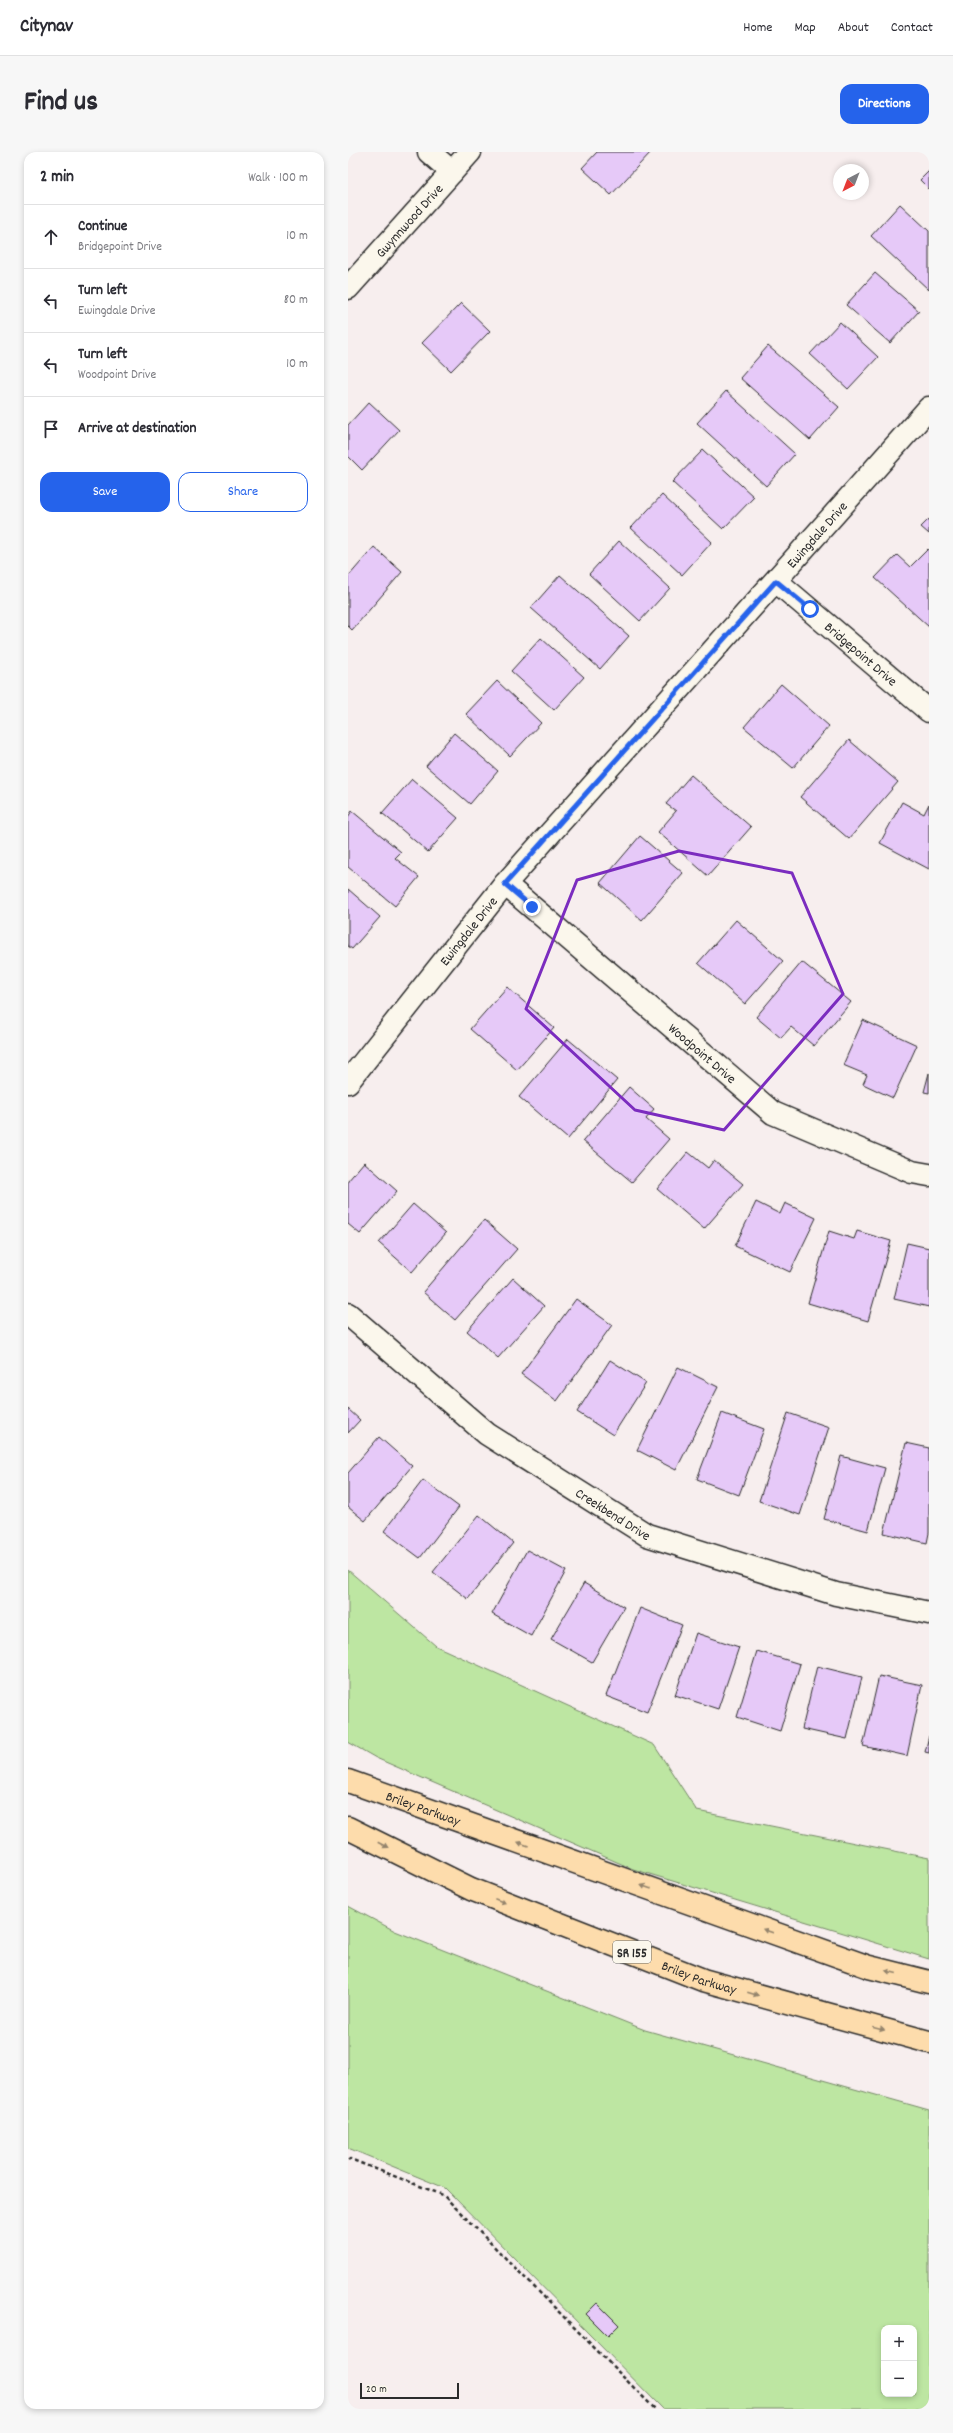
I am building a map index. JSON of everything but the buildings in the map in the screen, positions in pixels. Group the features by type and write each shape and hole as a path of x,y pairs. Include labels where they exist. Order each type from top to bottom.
{"highway":[{"name":"Briley Parkway","path":"348,1781 869,1967 929,1982"},
{"name":"Briley Parkway","path":"348,1828 471,1889 703,1980 929,2042"}],"street":[{"path":"429,152 452,172"},
{"name":"Gwynnwood Drive","path":"348,288 470,152"},
{"name":"Ewingdale Drive","path":"348,1082 505,884 929,408"},
{"name":"Bridgepoint Drive","path":"776,581 929,711"},
{"name":"Woodpoint Drive","path":"505,884 773,1112 912,1172 929,1176"},
{"name":"Creekbend Drive","path":"348,1314 486,1434 647,1535 836,1594 929,1612"}],"path":[{"path":"348,2161 350,2159 443,2195 655,2409"}],"highlighted area":[{"path":"679,851 792,873 843,994 724,1130 635,1110 526,1009 577,880"}],"green space":[{"path":"348,1570 436,1646 654,1745 697,1811 929,1858 929,1959 633,1869 376,1758 348,1742"},
{"path":"348,1906 395,1931 645,2030 929,2110 929,2409 663,2409 445,2188 348,2148"}],"route":[{"path":"532,907 505,884 776,581 810,609"}]}
